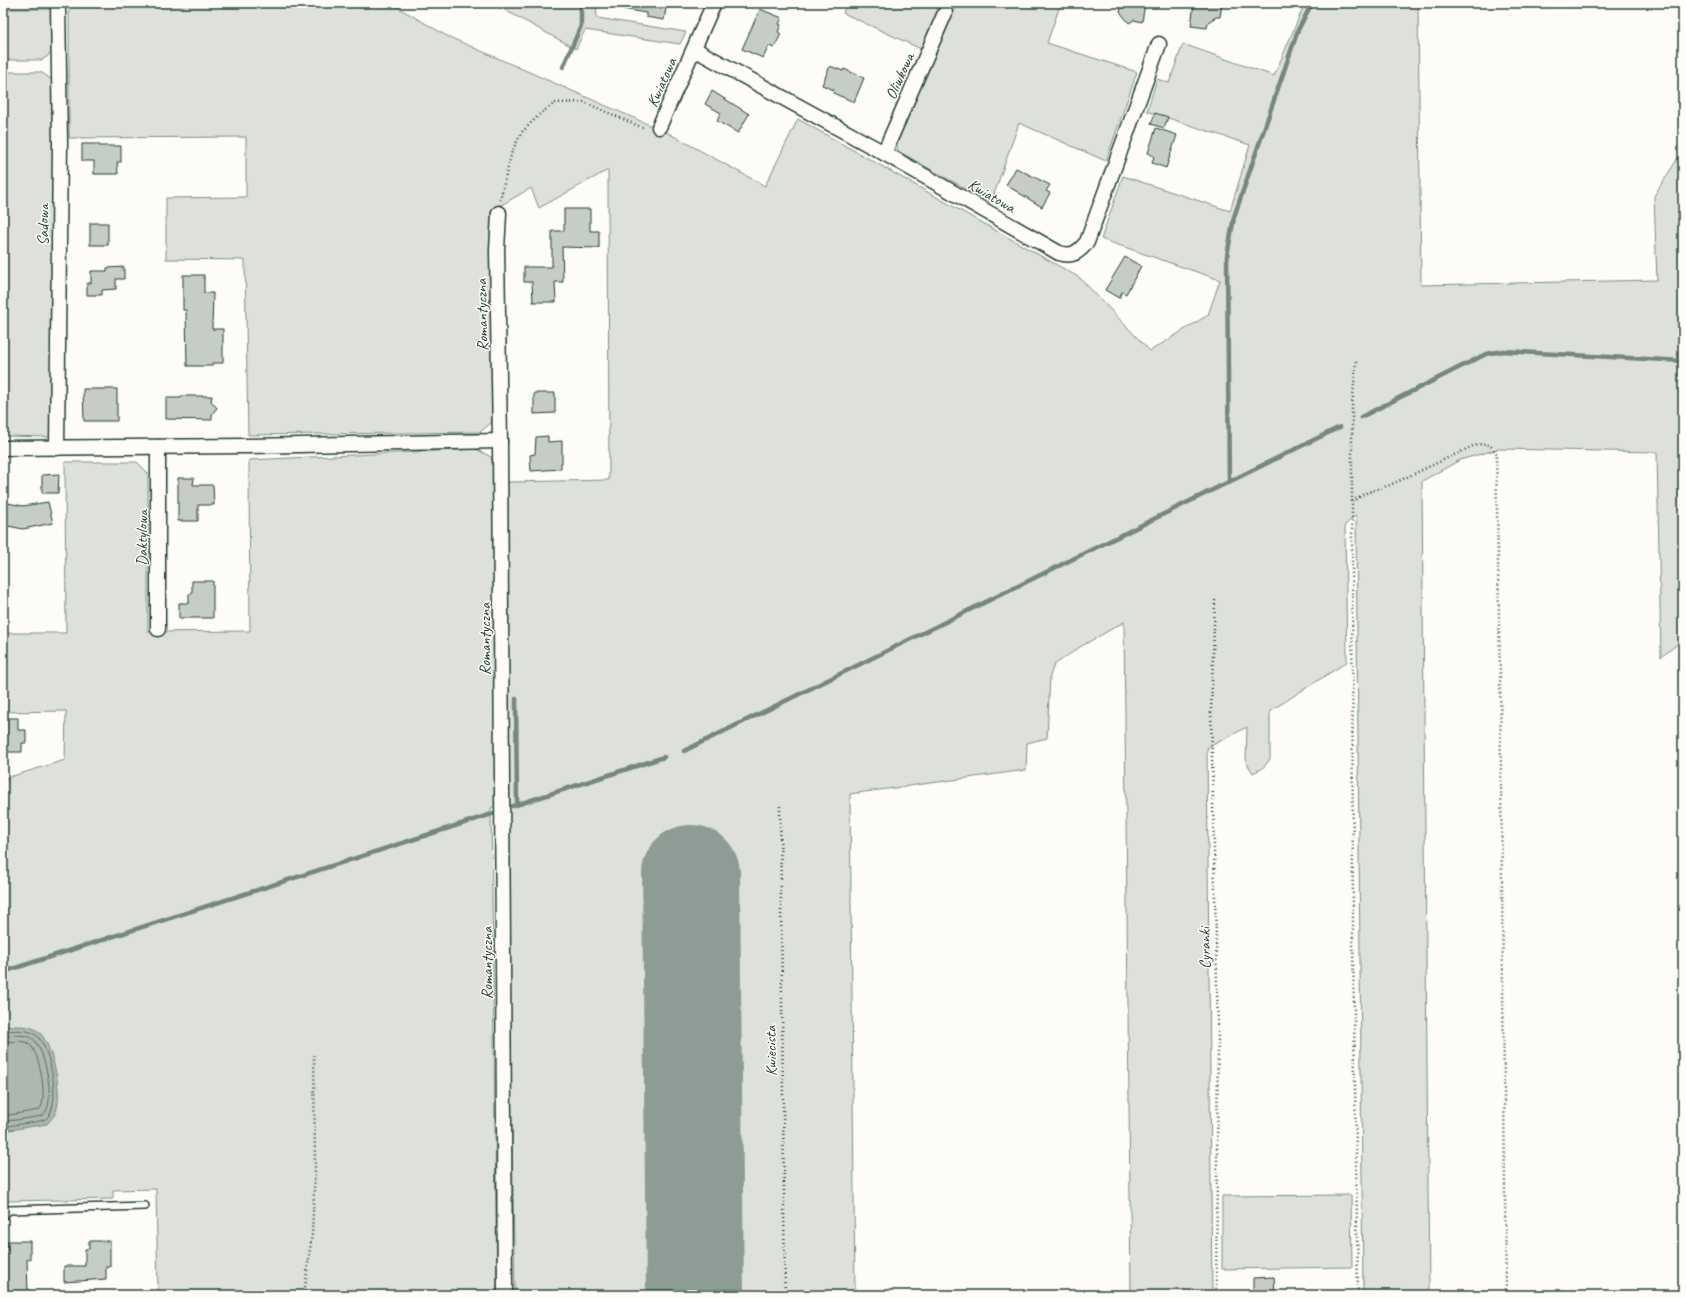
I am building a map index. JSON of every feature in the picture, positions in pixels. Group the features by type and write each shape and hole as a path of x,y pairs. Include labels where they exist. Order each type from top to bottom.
{"street":[{"name":"Sadowa","path":"58,3 60,151 58,448"},
{"name":"Kwiatowa","path":"654,125 694,50 714,3"},
{"name":"Oliwkowa","path":"884,153 945,14"},
{"name":"Kwiatowa","path":"694,50 884,153 1059,253 1072,255 1082,248 1087,242 1159,44"},
{"name":"Romantyczna","path":"499,212 497,250 500,441 505,1295"},
{"path":"3,448 247,446 500,441"},
{"name":"Daktylowa","path":"158,447 158,629"}],"lane":[{"path":"3,1216 9,1210 145,1206"}],"path":[{"path":"499,212 501,191 512,151 522,132 541,113 555,103 584,102 641,127 654,125"},
{"path":"1356,362 1352,407 1352,501 1353,940 1358,1295"},
{"path":"1352,501 1368,492 1390,485 1473,446 1482,444 1490,445 1496,453 1502,808 1506,1295"},
{"name":"Cyranki","path":"1215,600 1211,710 1218,1031 1216,1295"},
{"name":"Kwiecista","path":"780,806 785,1295"},
{"path":"304,1295 312,1234 315,1168 314,1055"}],"shaded area":[{"path":"69,3 390,3 447,36 668,133 765,186 798,119 1080,278 1150,351 1208,315 1220,280 1101,239 1123,176 1230,211 1250,145 1147,111 1157,79 1169,83 1183,44 1274,76 1305,3 1418,3 1421,285 1657,280 1654,196 1683,150 1683,640 1661,657 1657,452 1498,449 1460,460 1422,481 1429,1295 1363,1295 1356,515 1345,525 1347,662 1270,711 1270,759 1263,768 1253,773 1246,762 1247,727 1207,748 1212,1295 1131,1295 1124,622 1080,647 1054,665 1050,676 1047,738 1027,743 1026,770 850,794 855,1295 515,1295 510,1030 506,491 509,482 609,480 608,170 539,208 531,188 491,211 493,414 491,423 480,432 248,435 245,260 166,259 166,198 246,197 246,137 69,138"},
{"path":"492,3 596,3 597,18 686,32 680,44 585,30 576,49"},
{"path":"847,3 945,3 923,50 843,13"},
{"path":"957,3 1061,3 1047,43 1137,72 1106,161 1019,123 991,203 898,151 896,142"},
{"path":"3,9 51,9 52,50 47,57 41,60 3,60"},
{"path":"3,72 41,72 55,82 52,437 3,436"},
{"path":"476,449 491,457 495,469 496,806 491,808 497,1295 158,1295 156,1189 113,1190 113,1199 6,1201 3,1204 3,779 65,760 66,711 3,712 3,633 66,633 65,462 137,462 148,473 148,632 250,631 249,460"},
{"path":"1351,1195 1352,1267 1222,1269 1222,1196"}],"water":[{"path":"22,1026 36,1029 49,1048 56,1072 58,1096 55,1114 47,1124 3,1131 3,1027"}],"building":[{"path":"623,3 667,3 664,20 646,17 646,13 623,9"},
{"path":"1122,3 1145,3 1142,22 1134,20 1129,23 1120,12"},
{"path":"1194,3 1222,3 1220,17 1216,17 1208,22 1207,28 1191,26"},
{"path":"760,9 782,18 779,24 781,25 778,32 781,34 774,48 769,46 763,58 742,49"},
{"path":"830,66 843,71 844,69 864,78 854,102 833,93 834,90 822,85"},
{"path":"712,91 749,114 738,133 717,121 721,113 705,104"},
{"path":"1155,113 1168,117 1164,128 1151,124"},
{"path":"1156,128 1177,135 1166,168 1152,163 1154,156 1148,153"},
{"path":"82,144 121,146 121,162 117,162 118,174 94,174 94,161 82,161"},
{"path":"1016,168 1050,185 1046,191 1050,193 1042,207 1006,185"},
{"path":"564,209 590,209 590,231 599,231 599,248 562,247 563,282 555,282 556,302 533,302 532,282 524,282 524,267 552,267 552,231 564,231"},
{"path":"90,223 108,223 108,245 90,245"},
{"path":"1125,257 1141,266 1126,294 1122,292 1119,298 1105,290"},
{"path":"124,267 124,279 116,279 116,289 102,290 102,295 87,295 87,283 91,283 91,271 107,271 107,268"},
{"path":"183,275 204,275 204,293 213,293 212,329 223,329 223,363 212,363 212,366 187,366 186,310 183,310"},
{"path":"83,389 117,389 117,421 84,421"},
{"path":"534,393 555,393 555,413 534,414"},
{"path":"181,396 212,396 211,401 217,408 212,414 212,420 166,419 166,398 181,398"},
{"path":"548,436 548,442 562,441 561,469 531,471 530,455 535,454 536,437"},
{"path":"59,474 58,493 42,493 42,475"},
{"path":"178,478 194,478 193,485 213,485 214,505 198,505 198,521 178,521"},
{"path":"3,502 23,506 48,502 53,523 23,529 3,525"},
{"path":"192,581 213,581 213,618 179,618 179,603 189,603 189,594 192,594"},
{"path":"3,718 18,718 18,730 26,730 26,743 22,743 22,752 3,752"},
{"path":"7,1241 30,1241 30,1259 27,1259 28,1293 6,1293 6,1284 3,1284 3,1250 8,1250"},
{"path":"89,1241 110,1241 110,1267 106,1267 106,1279 64,1282 64,1266 85,1266 85,1249 89,1249"},
{"path":"1274,1277 1275,1295 1253,1295 1253,1278"}],"waterway":[{"path":"563,67 581,26 581,3"},
{"path":"1229,483 1227,256 1234,217 1298,30 1312,3"},
{"path":"1361,417 1486,354 1503,351 1683,361"},
{"path":"684,751 1340,427"},
{"path":"516,699 517,804"},
{"path":"513,806 664,757"},
{"path":"3,972 492,814"}],"runway":[{"path":"691,874 695,1295"}]}
